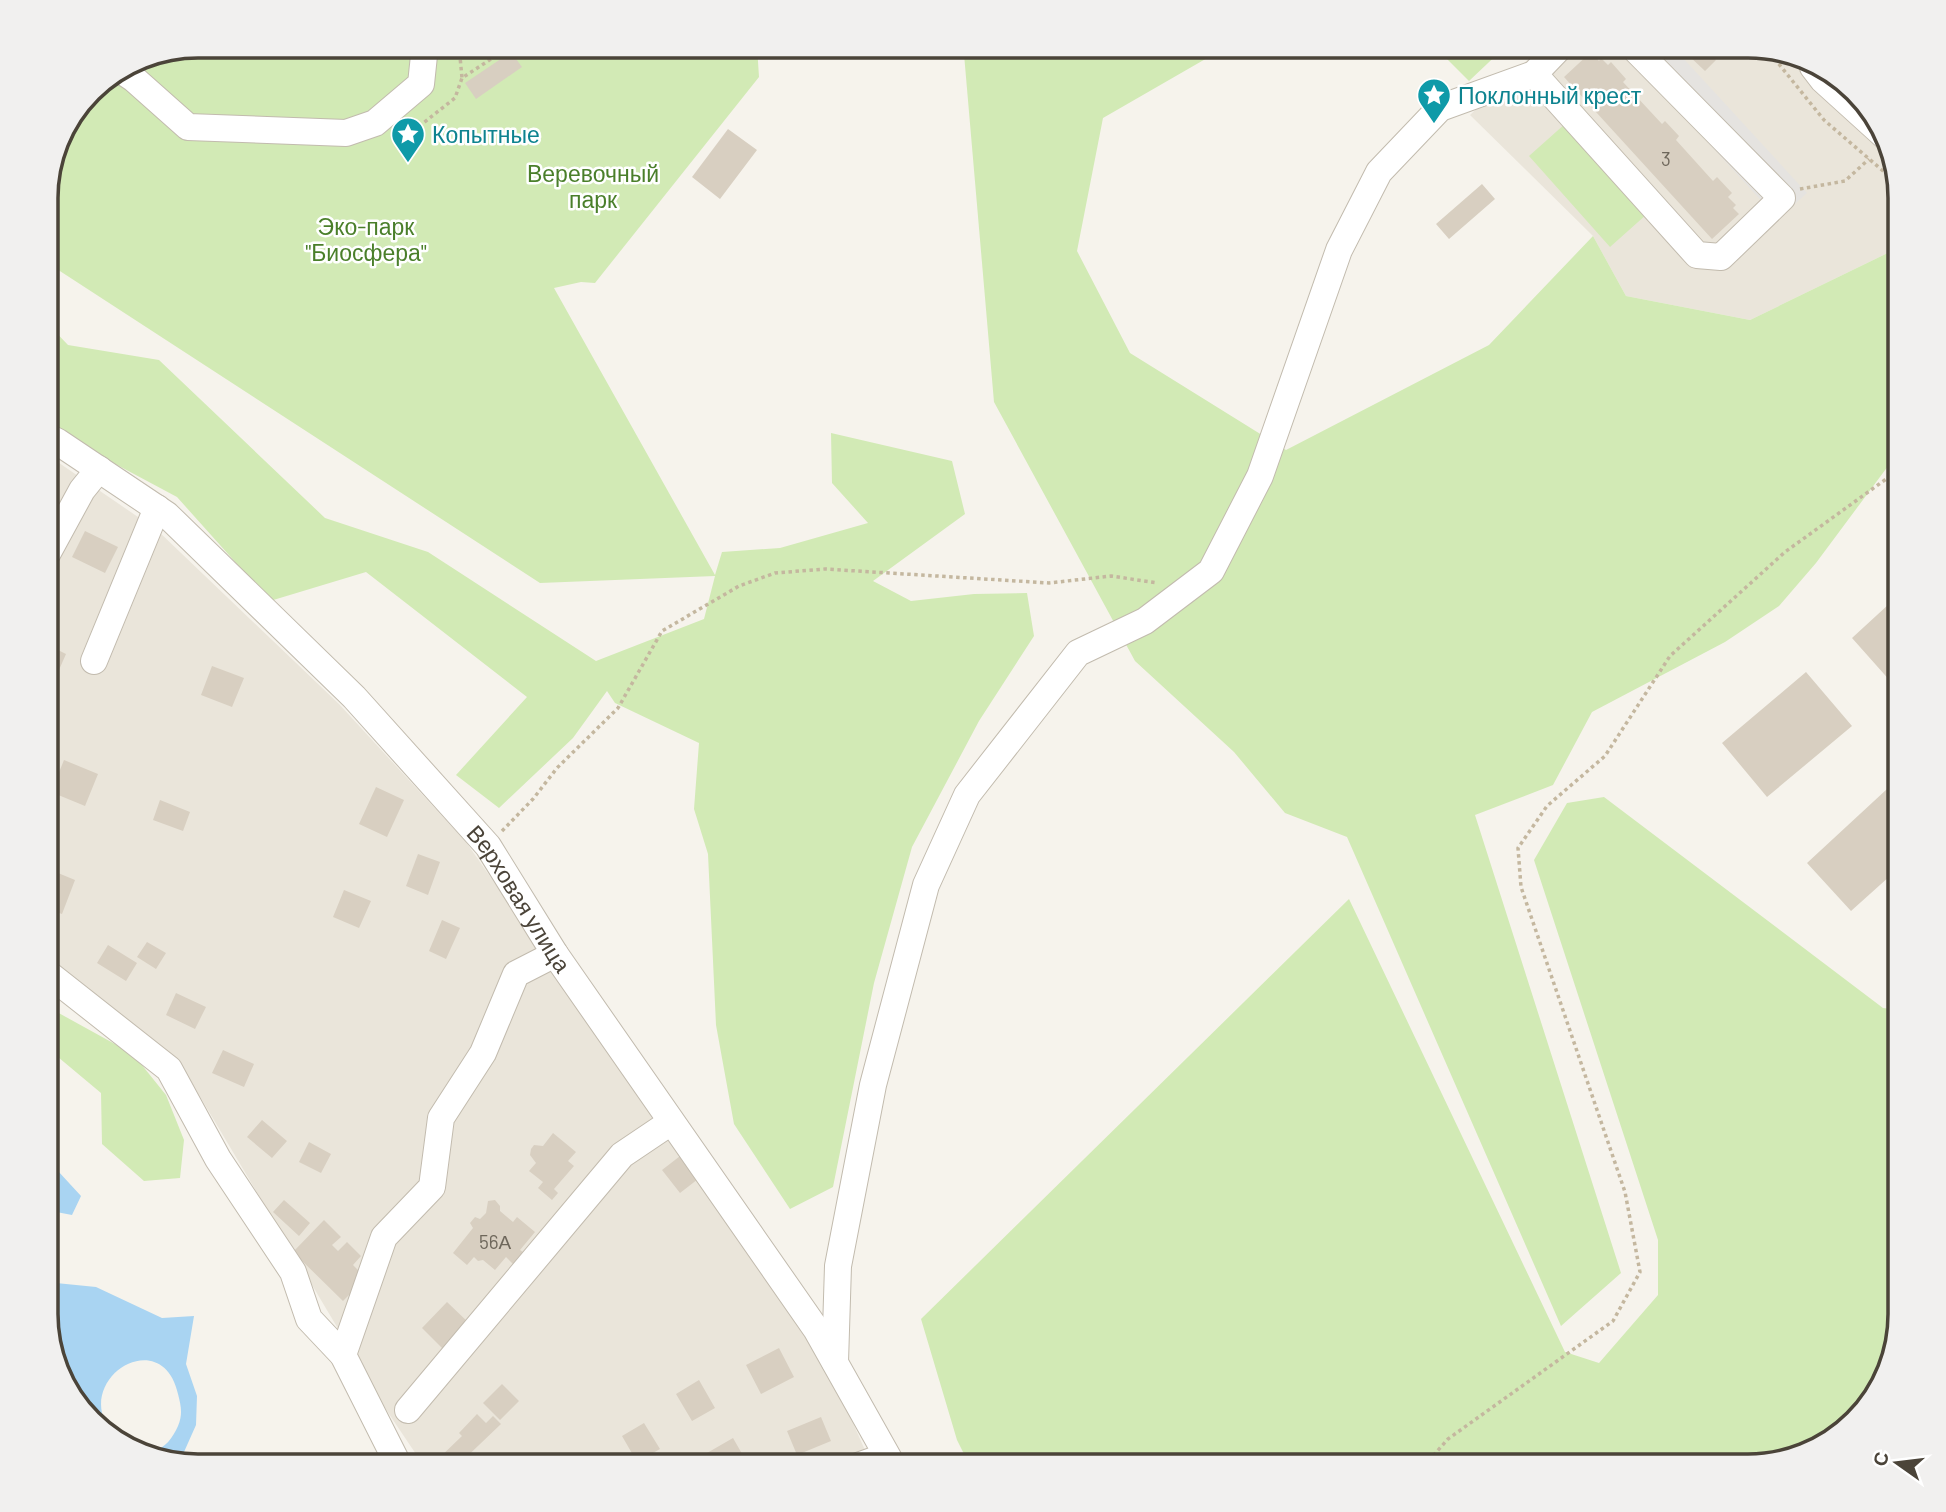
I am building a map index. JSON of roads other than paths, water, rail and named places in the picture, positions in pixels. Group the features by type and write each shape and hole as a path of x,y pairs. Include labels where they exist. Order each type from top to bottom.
{"street":[{"path":"129,76 188,127 346,133 375,123 421,84 424,58"},
{"path":"835,1362 838,1266 873,1085 926,885 967,795 1078,653 1145,621 1211,571 1260,476 1339,250 1379,172 1440,108 1534,74 1549,58"},
{"path":"1534,74 1697,255 1721,257 1782,198 1644,58"},
{"path":"1822,79 1862,116"},
{"name":"Верховая улица","path":"58,443 167,515 354,697 488,846 555,954 794,1295 886,1454"},
{"path":"58,534 82,490 99,469"},
{"path":"94,661 157,508"},
{"path":"343,1355 384,1237 432,1186 440,1118 483,1053 516,974 555,954"},
{"path":"58,981 169,1069 218,1158 293,1272 309,1319 343,1355 393,1454"},
{"path":"408,1410 622,1156 671,1122"}],"water":[{"path":"58,1171 81,1196 72,1215 58,1212"},
{"path":"58,1283 96,1287 162,1318 194,1316 186,1364 197,1396 196,1425 183,1453 159,1449 171,1438 181,1414 178,1394 170,1375 159,1364 145,1360 118,1370 108,1382 102,1396 103,1417 92,1407 68,1368 59,1333"}],"place":[{"name":"Поклонный крест","path":"1434,125"},
{"name":"Копытные","path":"408,164"}],"park label":[{"name":"Веревочный парк","path":"593,186"},
{"name":"Эко-парк \"Биосфера\"","path":"366,239"}]}
